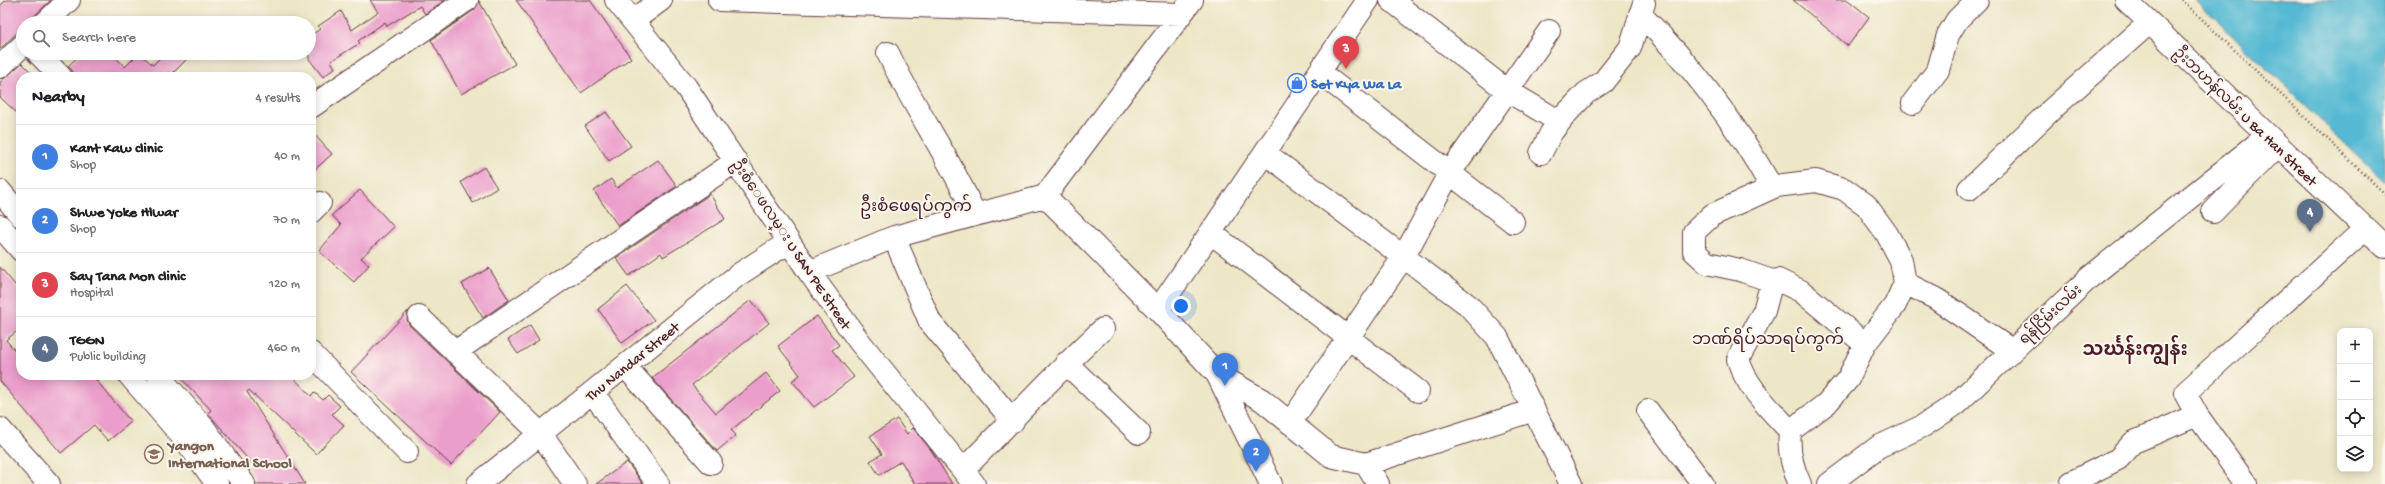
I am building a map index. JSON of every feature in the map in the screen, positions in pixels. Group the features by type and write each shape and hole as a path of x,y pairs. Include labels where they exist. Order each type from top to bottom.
{"street":[{"path":"52,16 68,0"},
{"path":"316,104 467,0"},
{"name":"ဦးစံေဖလမ္း U SAN PE Street","path":"617,0 686,87 809,272 859,341 968,477"},
{"path":"634,20 660,0"},
{"path":"719,0 1186,7"},
{"path":"1158,310 1368,0"},
{"path":"1391,0 1506,90 1560,122"},
{"path":"1913,103 1938,70 1948,35 1957,20 1977,0"},
{"name":"ဦးဘဟန်လမ်း U Ba Han Street","path":"2126,0 2272,141 2385,247"},
{"path":"809,272 894,237 1045,196 1186,7"},
{"path":"1542,153 1551,133 1560,122 1586,93 1603,82 1630,48 1643,7"},
{"path":"1643,7 1662,36 1711,95 1752,152 1772,188"},
{"path":"1969,189 2051,110 2149,23"},
{"path":"1290,423 1350,339 1404,256 1449,174 1506,90 1549,31"},
{"path":"0,67 16,51"},
{"path":"888,53 907,94 962,184 975,215"},
{"path":"45,60 56,72"},
{"path":"1319,72 1513,222"},
{"path":"2213,212 2272,141"},
{"name":"ရန်ငြိမ်းလမ်း","path":"1829,484 1878,447 1923,426 1956,404 2011,350 2090,277 2272,141"},
{"path":"1265,153 1468,305 1497,337 1571,484"},
{"path":"455,352 736,161"},
{"path":"1790,431 1826,404 1848,379 1866,344 1896,305 1905,283 1901,260 1887,234 1866,206 1844,189 1816,181 1772,188 1712,215 1694,232 1694,251 1707,263 1740,270 1772,281 1778,280 1801,291 1866,344"},
{"path":"0,191 16,210"},
{"path":"1045,196 1158,310 1217,374 1271,484"},
{"path":"16,219 2,228 16,244"},
{"path":"2246,484 2197,415 2185,393 2366,228"},
{"path":"1211,233 1418,390"},
{"path":"894,237 930,322 1013,420"},
{"name":"Thu Nandar Street","path":"478,484 738,275 789,242"},
{"path":"1772,281 1764,311 1738,359 1741,370 1761,398 1790,431 1789,444 1794,471 1800,484"},
{"path":"1905,283 1934,298 2011,350"},
{"path":"419,317 541,434 575,484"},
{"path":"968,477 1013,420 1066,363 1103,329"},
{"path":"316,358 407,452"},
{"path":"1066,363 1139,434"},
{"path":"625,366 711,463"},
{"path":"1217,374 1262,400 1331,456 1366,464 1534,410"},
{"path":"133,380 187,442 217,484"},
{"path":"162,380 204,428 244,484"},
{"path":"593,393 658,484"},
{"path":"1648,411 1703,484"},
{"path":"2072,482 2118,459 2134,442 2197,415"},
{"path":"187,442 204,428"},
{"path":"0,429 48,484"},
{"path":"1366,464 1378,484"}],"path":[{"path":"2182,0 2385,194"}],"water":[{"path":"2195,0 2385,0 2385,182"}],"building":[{"path":"6,0 51,0 34,16 16,16 16,34 0,49 0,6"},
{"path":"370,0 445,0 425,14 420,6 387,26 385,22 358,41 360,43 331,61 335,68 323,77 310,60 316,60 316,32 320,29 318,26 341,11 352,30 378,12"},
{"path":"516,0 590,0 631,58 581,93"},
{"path":"1793,0 1848,0 1869,17 1848,46"},
{"path":"479,1 515,64 461,94 431,40 474,10"},
{"path":"74,60 118,60 125,67 132,60 147,60 153,65 158,60 186,60 174,72 73,72 68,66"},
{"path":"22,63 31,72 16,72 16,112 0,97 0,82"},
{"path":"606,112 631,146 609,161 585,126"},
{"path":"316,136 332,154 316,168"},
{"path":"658,160 677,186 618,226 594,191 611,179 617,188"},
{"path":"484,167 497,188 473,203 461,182"},
{"path":"360,190 394,227 361,258 369,265 354,282 319,251 341,225 332,215"},
{"path":"710,194 725,219 663,257 661,253 629,276 616,258"},
{"path":"0,267 16,286 16,332 6,340 16,352 16,380 96,380 131,422 108,441 94,425 61,453 0,381"},
{"path":"489,268 509,300 483,318 462,284"},
{"path":"627,286 654,320 622,343 598,309"},
{"path":"751,300 769,323 692,385 716,413 766,373 780,391 731,430 736,435 717,451 652,378"},
{"path":"408,311 407,320 410,326 500,412 451,465 351,372"},
{"path":"817,316 839,345 832,350 854,377 814,407 792,381 800,375 778,346"},
{"path":"530,325 539,340 518,354 508,340"},
{"path":"183,380 296,380 311,396 314,392 323,400 328,395 340,406 332,414 344,425 316,454 249,390 247,392 305,484 256,484 248,468 252,464 208,413 211,410"},
{"path":"897,419 907,434 913,428 931,450 952,484 915,484 901,461 879,475 870,461 882,454 870,436"},
{"path":"627,462 643,484 596,484"}],"place":[{"name":"Say Tana Mon clinic","path":"1346,69"},
{"name":"Set Kya Wa La","path":"1297,83"},
{"name":"TGGN","path":"2310,232"},
{"name":"Kant Kaw clinic","path":"1225,386"},
{"name":"Yangon International School","path":"154,454"},
{"name":"Shwe Yoke Hlwar","path":"1256,472"}],"district":[{"name":"ဦးစံဖေရပ်ကွက်","path":"916,205"},
{"name":"ဘဏ်ရိပ်သာရပ်ကွက်","path":"1768,338"},
{"name":"သင်္ဃန်းကျွန်း","path":"2135,348"}]}
